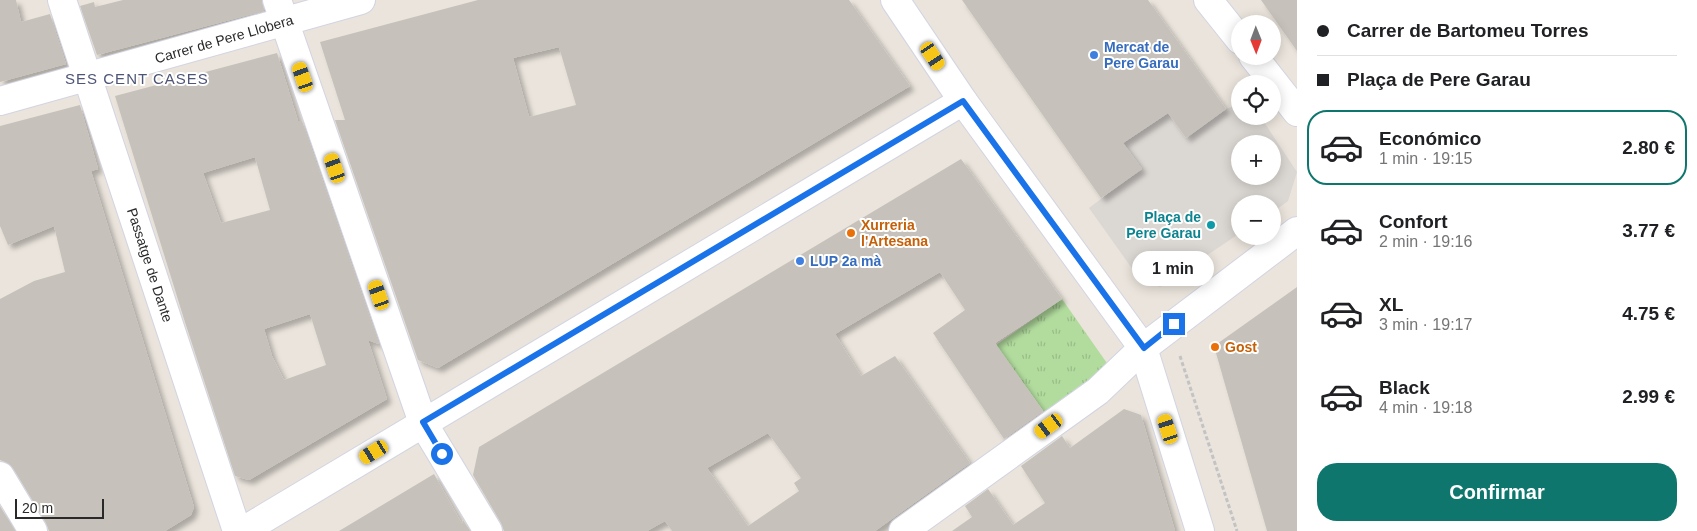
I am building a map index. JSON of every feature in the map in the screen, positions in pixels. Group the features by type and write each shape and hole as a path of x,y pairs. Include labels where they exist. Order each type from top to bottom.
{"street":[{"name":"Passatge de Dante","path":"62,0 237,531"},
{"name":"Carrer de Pere Llobera","path":"0,101 88,78 281,11 362,0"},
{"path":"894,0 963,101 1144,348 1200,531"},
{"path":"1208,0 1231,29"},
{"path":"281,11 423,422 488,531"},
{"path":"1260,65 1297,112"},
{"path":"243,531 963,101"},
{"path":"903,531 1098,391 1144,348 1297,231"},
{"path":"0,476 33,531"}],"path":[{"path":"1180,355 1237,531"}],"green space":[{"path":"1062,299 1109,366 1044,412 996,345"}],"shaded area":[{"name":"Plaça de Pere Garau","path":"1231,107 1231,125 1266,125 1273,135 1231,135 1231,185 1281,185 1281,148 1297,172 1288,201 1281,206 1281,195 1231,195 1231,239 1160,287 1136,274 1089,208 1141,169 1123,143 1168,113 1186,138"}],"building":[{"path":"0,0 16,0 21,22 50,14 66,64 0,82"},
{"path":"123,0 262,0 264,11 97,55 80,6 94,2 95,7"},
{"path":"478,0 849,0 910,86 438,368 418,360 335,120 345,120 320,42","holes":["559,47 576,105 529,117 513,58"]},
{"name":"Mercat de Pere Garau","path":"962,0 1148,0 1226,109 1186,138 1168,113 1123,143 1142,169 1101,198"},
{"path":"1261,0 1297,0 1297,51 1281,28 1281,15 1272,15"},
{"path":"277,53 298,121 302,121 379,344 368,340 387,399 249,480 235,476 115,96","holes":["255,157 270,210 221,223 203,173","310,314 326,365 284,380 272,356 264,329"]},
{"path":"80,105 98,169 91,171 194,507 191,515 165,531 49,531 13,468 8,463 0,460 0,299 34,281 65,272 54,226 8,245 0,226 0,126"},
{"path":"961,159 1062,299 995,343 1043,411 1004,439 933,333 965,310 940,272 835,334 861,376 895,356 970,463 875,531 672,531 665,521 647,531 504,531 473,475 479,447","holes":["768,433 801,478 794,483 799,491 748,526 707,468"]},
{"path":"1297,287 1297,531 1267,531 1214,346"},
{"path":"1124,409 1141,415 1175,531 952,531 972,517 965,506 988,489 1013,525 1045,503 1021,466 1062,436 1070,448"},
{"path":"434,474 462,524 463,520 470,531 339,531"},
{"path":"0,506 15,531 0,531"}],"place":[{"name":"Mercat de Pere Garau","path":"1094,55"},
{"name":"Plaça de Pere Garau","path":"1211,225"},
{"name":"Xurreria l'Artesana","path":"851,233"},
{"name":"LUP 2a mà","path":"800,261"},
{"name":"Gost","path":"1215,347"}],"district":[{"name":"SES CENT CASES","path":"137,79"}],"route":[{"path":"442,454 423,422 963,101 1144,348 1174,324"}]}
